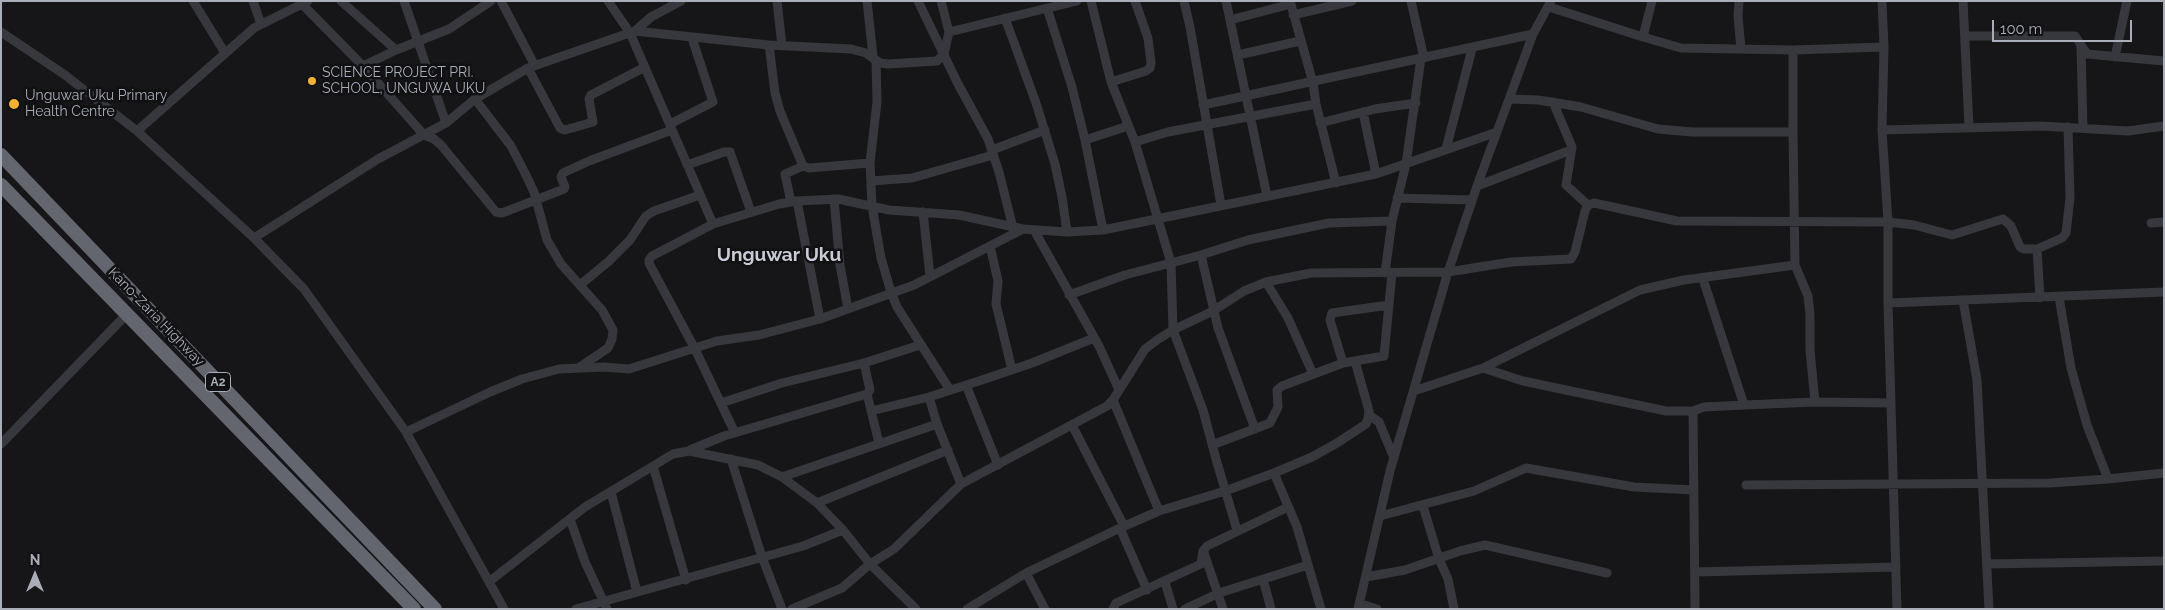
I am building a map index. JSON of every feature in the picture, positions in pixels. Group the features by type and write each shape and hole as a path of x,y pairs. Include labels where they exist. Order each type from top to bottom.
{"highway":[{"name":"Kano-Zaria Highway","path":"1,155 435,609"},
{"name":"Kano-Zaria Highway","path":"1,185 414,609"}],"street":[{"path":"193,1 225,54"},
{"path":"253,1 261,24"},
{"path":"404,1 446,123"},
{"path":"363,66 396,50 448,30 491,1"},
{"path":"501,1 560,128 565,130 593,122 589,99 591,95 645,67"},
{"path":"608,1 633,32 645,67 713,224"},
{"path":"254,238 378,159 446,123 476,99 531,66 633,32 651,17 681,1"},
{"path":"777,1 782,46"},
{"path":"867,1 875,58 877,102 870,163 872,206 881,258 890,292 920,345 950,390"},
{"path":"918,1 956,82 988,139 1013,228"},
{"path":"633,32 769,45 851,49 866,53 888,64 937,60 944,54 949,32 941,1"},
{"path":"949,32 1041,7 1077,1"},
{"path":"1091,1 1111,82 1135,142 1171,264 1173,330 1204,410 1212,446 1237,530"},
{"path":"1111,82 1146,71 1152,64 1148,38 1136,1"},
{"path":"1184,1 1221,205"},
{"path":"1226,1 1267,196"},
{"path":"1293,15 1352,1"},
{"path":"1212,446 1270,423 1278,407 1278,388 1344,363 1384,356 1389,304 1392,221 1406,164 1422,58 1411,1"},
{"path":"1644,37 1652,1"},
{"path":"1739,1 1741,49"},
{"path":"1882,1 1884,47 1882,130 1888,222 1888,303 1897,609"},
{"path":"1963,1 1969,127"},
{"path":"2115,57 2127,1"},
{"path":"344,2 396,50"},
{"path":"1230,20 1290,2 1313,83 1320,122 1336,183"},
{"path":"137,131 261,24 305,3 424,135 434,139 441,145 496,212 502,213 565,188 561,177 562,173 671,127 712,102 692,38"},
{"path":"1377,609 1360,606 1394,458 1448,272 1472,200 1533,34 1550,4 1681,48 1793,50 1884,47"},
{"path":"1041,7 1072,87 1103,230"},
{"path":"1005,18 1045,130 1062,197 1066,232"},
{"path":"2,34 64,75 137,131 254,238 304,289 406,432 490,580 504,609"},
{"path":"1203,105 1472,49 1533,34"},
{"path":"1964,36 2072,35 2078,38 2087,54 2164,61"},
{"path":"1238,55 1300,41"},
{"path":"769,45 775,93 780,111 803,166"},
{"path":"2081,46 2083,128"},
{"path":"1446,149 1472,49"},
{"path":"1793,50 1795,265 1808,296 1815,402"},
{"path":"476,99 511,146 525,173 548,240 561,264 602,310 613,330 608,348 578,368"},
{"path":"1509,99 1553,102 1581,107 1658,129 1692,132 1793,132"},
{"path":"1553,102 1570,142 1571,150 1566,185 1588,205"},
{"path":"1320,122 1416,103"},
{"path":"1135,142 1168,132 1206,124 1316,104"},
{"path":"1363,112 1376,174"},
{"path":"1085,140 1128,126"},
{"path":"1882,130 2041,126 2128,131 2164,126"},
{"path":"1588,205 1594,204 1677,221 1888,222 1914,225 1952,236 2003,219 2011,226 2020,247 2024,249 2037,249 2062,238 2066,233 2070,198 2068,128"},
{"path":"871,181 912,178 992,152 1045,130"},
{"path":"735,433 694,347 649,260 652,256 713,224 794,201 834,199 889,210 960,215 1013,228 1066,232 1103,230 1376,174 1497,132"},
{"path":"1477,186 1571,150"},
{"path":"687,166 724,152 730,152 750,212"},
{"path":"820,319 794,201 785,174 803,166 809,168 870,163"},
{"path":"580,285 630,240 646,216 654,211 700,195"},
{"path":"1398,198 1472,200"},
{"path":"834,199 840,266 848,308"},
{"path":"792,609 834,592 870,564 894,549 961,484 1107,406 1113,400 1145,349 1173,330 1213,312 1244,291 1266,282 1311,273 1448,272 1511,262 1571,259 1575,252 1588,205"},
{"path":"923,212 930,276"},
{"path":"1069,295 1124,275 1171,264 1248,240 1329,223 1392,221"},
{"path":"2151,223 2164,222"},
{"path":"406,432 522,379 559,369 629,369 717,340 789,328 820,319 890,292 914,285 1023,229"},
{"path":"1034,230 1094,338 1119,390"},
{"path":"990,246 998,281 996,304 1012,370"},
{"path":"2037,249 2040,298"},
{"path":"1201,255 1213,312 1255,429"},
{"path":"1414,391 1483,368 1640,290 1669,283 1795,265"},
{"path":"1703,279 1744,405"},
{"path":"1266,282 1288,318 1314,374"},
{"path":"1888,303 2164,292"},
{"path":"2059,297 2071,368 2087,425 2108,479"},
{"path":"1963,300 1976,380 1989,609"},
{"path":"1344,363 1330,320 1332,313 1389,304"},
{"path":"1,444 127,314"},
{"path":"871,411 929,397 1012,370 1094,338"},
{"path":"721,403 782,383 864,363 920,345"},
{"path":"967,609 1026,573 1122,527 1159,511 1225,491 1274,473 1312,457 1337,443 1366,424 1369,416 1356,361"},
{"path":"864,363 870,390 867,394 879,443"},
{"path":"1483,368 1523,381 1666,411 1693,411 1704,408 1744,405 1815,402 1891,403"},
{"path":"966,385 998,465"},
{"path":"490,580 570,519 673,454 689,451 735,433 867,394"},
{"path":"929,397 937,424 961,484"},
{"path":"1113,400 1159,511"},
{"path":"1693,411 1695,609"},
{"path":"1369,416 1379,422 1394,458"},
{"path":"782,477 937,424"},
{"path":"1072,425 1122,527 1147,590"},
{"path":"818,503 948,450"},
{"path":"689,451 758,465 782,477 818,503 843,530 870,564 916,609"},
{"path":"731,459 762,557 782,609"},
{"path":"653,466 686,580"},
{"path":"1380,516 1474,491 1526,468 1634,487 1694,490"},
{"path":"1274,473 1297,527 1320,609"},
{"path":"1746,485 2050,482 2108,479 2164,473"},
{"path":"611,492 637,592"},
{"path":"1113,609 1116,603 1201,564 1203,550 1207,546 1288,506"},
{"path":"1423,506 1439,559 1448,579 1454,609"},
{"path":"570,519 585,562 605,605"},
{"path":"576,609 605,605 637,592 686,580 803,546 843,530"},
{"path":"1366,577 1405,570 1460,551 1485,545 1607,573"},
{"path":"1203,550 1224,609"},
{"path":"1987,564 2164,561"},
{"path":"1185,609 1219,593 1308,565"},
{"path":"1695,572 1896,567"},
{"path":"1026,573 1044,609"},
{"path":"1263,579 1271,609"},
{"path":"1165,582 1173,609"}],"place":[{"name":"SCIENCE PROJECT PRI. SCHOOL, UNGUWA UKU","path":"312,81"},
{"name":"Unguwar Uku Primary Health Centre","path":"14,104"}],"district":[{"name":"Unguwar Uku","path":"779,255"}]}
